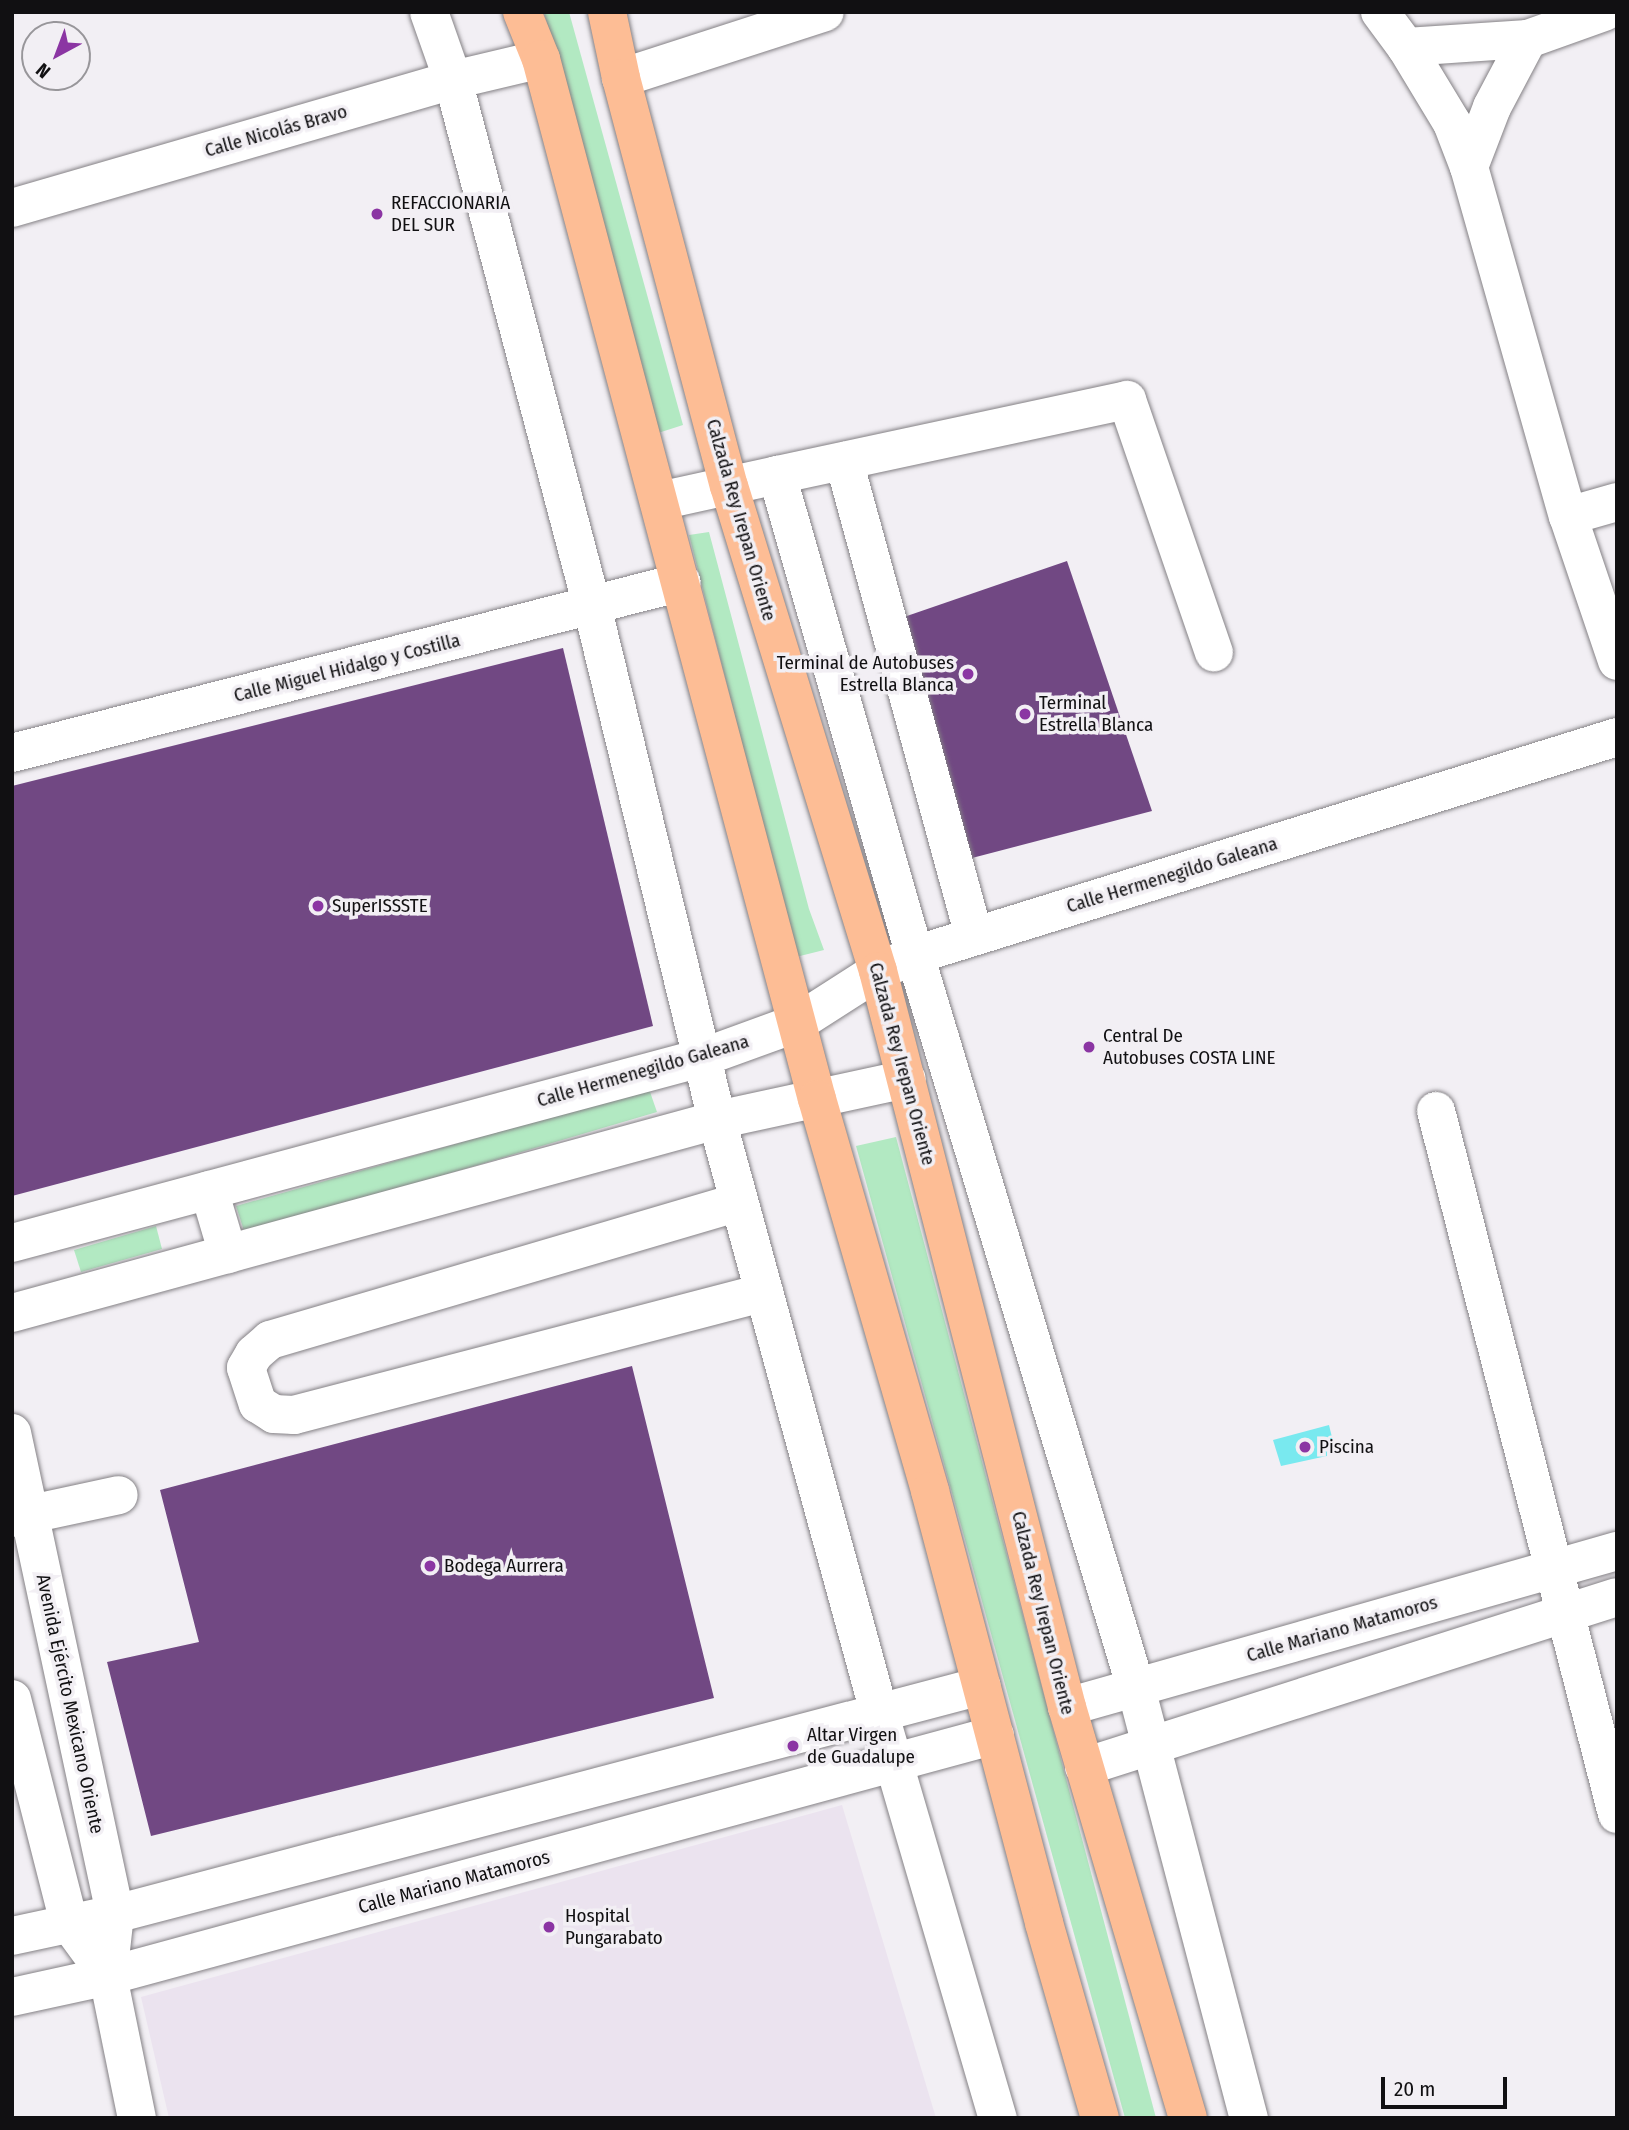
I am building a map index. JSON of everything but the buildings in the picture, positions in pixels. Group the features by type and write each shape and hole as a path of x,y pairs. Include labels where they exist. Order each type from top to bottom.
{"main road":[{"path":"522,12 541,59 682,582 817,1099 930,1490 1044,1923 1100,2118"},
{"name":"Calzada Rey Irepan Oriente","path":"607,12 621,78 729,486 878,971 1067,1707 1188,2118"}],"street":[{"path":"429,12 453,80 592,606 701,1058 739,1202 880,1712 998,2118"},
{"path":"621,78 825,12"},
{"path":"1380,12 1406,47 1452,123 1469,167 1568,516 1617,661"},
{"path":"1406,47 1528,39 1604,12"},
{"path":"1469,167 1492,107 1528,39"},
{"name":"Calle Nicolás Bravo","path":"12,208 453,80 541,59"},
{"path":"659,501 1126,400 1214,652"},
{"path":"844,461 974,937"},
{"path":"777,475 915,955 1136,1688 1149,1746 1249,2118"},
{"path":"1568,516 1617,502"},
{"name":"Calle Miguel Hidalgo y Costilla","path":"12,752 682,582"},
{"name":"Calle Hermenegildo Galeana","path":"12,1243 701,1058 797,1023 878,971 915,955 1617,737"},
{"path":"12,1312 717,1120 907,1079"},
{"path":"1436,1111 1617,1814"},
{"path":"209,1190 228,1254"},
{"path":"739,1202 270,1340 254,1354 246,1368 258,1404 274,1414 294,1415 764,1293"},
{"name":"Avenida Ejército Mexicano Oriente","path":"12,1433 21,1516 72,1713 115,1914 108,1976"},
{"path":"21,1516 119,1495"},
{"name":"Calle Mariano Matamoros","path":"1067,1707 1617,1551"},
{"path":"1084,1767 1566,1611 1617,1597"},
{"path":"12,1936 115,1914 981,1686"},
{"path":"72,1713 15,1711 69,1923 108,1976 137,2118"},
{"name":"Calle Mariano Matamoros","path":"12,1997 108,1976 895,1765 995,1735"},
{"path":"501,1811 511,1866"}],"shaded area":[{"path":"842,1805 936,2118 169,2118 141,1997"}],"green space":[{"path":"544,12 569,12 683,425 655,434"},
{"path":"709,532 809,909 824,950 796,957 689,535"},
{"path":"649,1089 657,1112 245,1234 236,1206"},
{"path":"896,1137 1156,2118 1125,2118 856,1146"},
{"path":"156,1226 162,1249 81,1272 74,1250"}],"water":[{"name":"Piscina","path":"1329,1425 1336,1454 1281,1466 1273,1440"}],"place":[{"name":"REFACCIONARIA DEL SUR","path":"377,214"},
{"name":"Terminal de Autobuses Estrella Blanca","path":"968,674"},
{"name":"Terminal Estrella Blanca","path":"1025,714"},
{"name":"SuperISSSTE","path":"318,906"},
{"name":"Central De Autobuses COSTA LINE","path":"1089,1047"},
{"name":"Piscina","path":"1305,1447"},
{"name":"Bodega Aurrera","path":"430,1566"},
{"name":"Altar Virgen de Guadalupe","path":"793,1746"},
{"name":"Hospital Pungarabato","path":"549,1927"}]}
